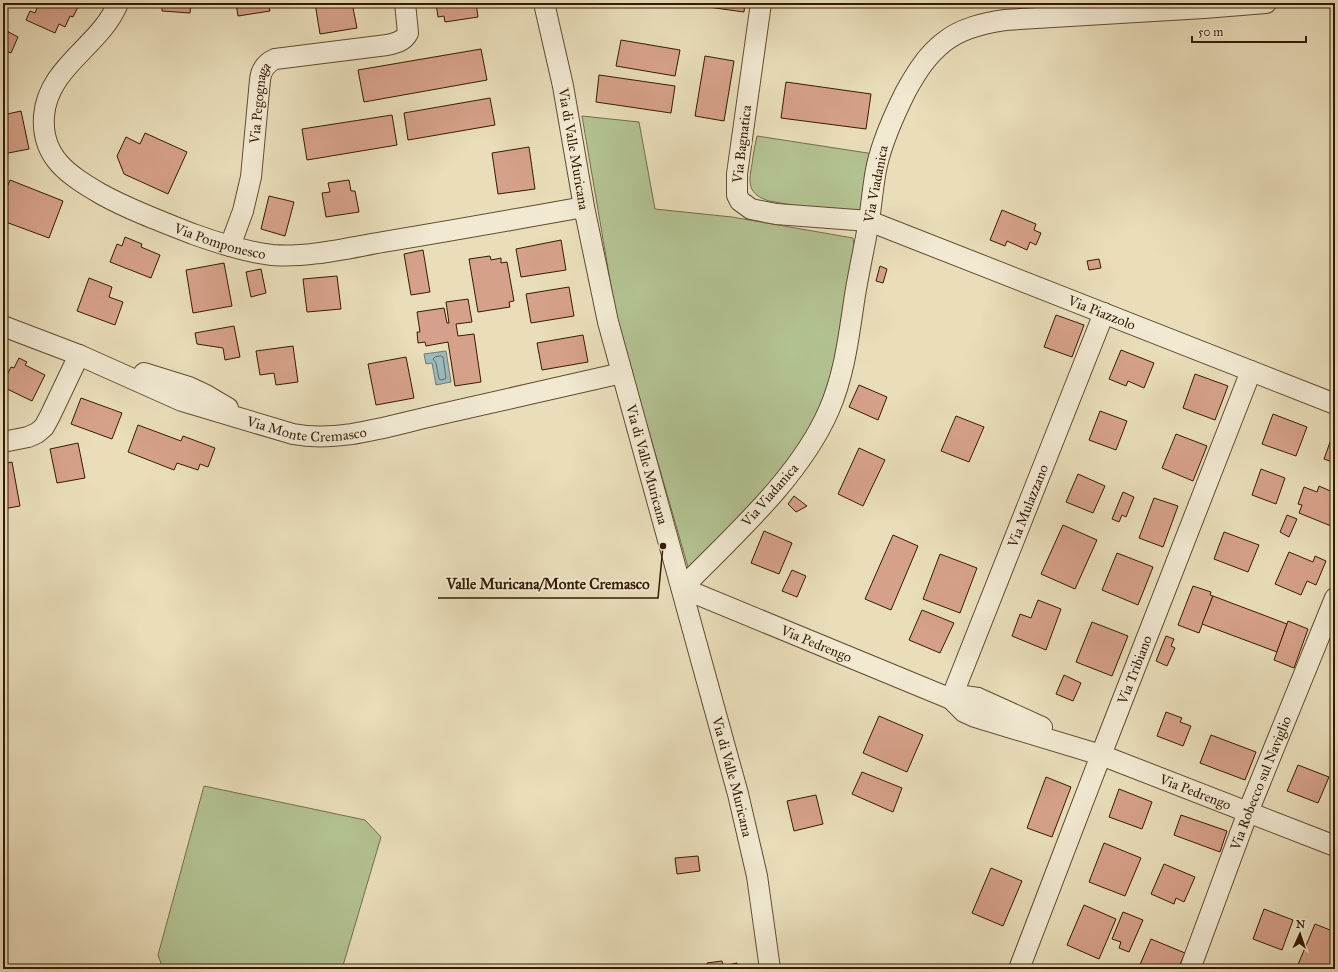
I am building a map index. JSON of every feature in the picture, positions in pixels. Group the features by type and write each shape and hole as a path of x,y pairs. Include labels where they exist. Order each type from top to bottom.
{"street":[{"name":"Via Pomponesco","path":"118,3 109,22 68,64 49,94 45,107 45,136 50,151 58,163 73,176 109,198 157,220 230,246 272,254 297,255 584,207"},
{"name":"Via Pegognaga","path":"230,246 243,211 252,177 259,86 263,68 275,59 400,41 406,37 408,33 405,3"},
{"name":"Via di Valle Muricana","path":"544,3 564,86 584,207 603,302 748,832 757,876 770,969"},
{"name":"Via Bagnatica","path":"761,3 737,174 737,195 740,201 751,209 766,212 869,221"},
{"name":"Via Viadanica","path":"682,588 750,520 797,466 822,425 837,391 843,372 856,286 869,221 876,167 894,114 922,64 944,42 959,33 982,24 1018,18 1204,8 1266,3"},
{"name":"Via Piazzolo","path":"869,221 1335,404"},
{"name":"Via Mulazzano","path":"951,699 1104,313"},
{"path":"3,326 79,355 44,427 37,433 28,437 3,442"},
{"name":"Via Monte Cremasco","path":"79,355 189,386 206,394 254,423 303,436 334,437 376,429 622,373"},
{"name":"Via Tribiano","path":"1019,969 1251,371"},
{"name":"Via Pedrengo","path":"682,588 951,699 966,696 985,700 1101,756 1335,846"},
{"name":"Via Robecco sul Naviglio","path":"1190,969 1248,812 1335,598"}],"green space":[{"path":"582,116 639,122 655,209 732,217 853,238 854,246 850,282 831,381 809,430 793,455 746,511 688,567 617,321"},
{"path":"757,136 874,154 861,217 769,201 757,195 751,187 750,177"},
{"path":"204,786 365,820 381,837 342,969 163,969 158,955"}],"water":[{"path":"446,351 451,382 436,385 432,363 426,364 424,354"}],"building":[{"path":"39,3 80,3 73,17 70,16 65,27 59,24 55,33 26,20 30,11 35,13"},
{"path":"162,3 191,3 190,13 162,11"},
{"path":"236,3 268,3 270,11 238,16"},
{"path":"315,3 352,3 357,28 320,34"},
{"path":"436,3 464,3 464,5 476,3 478,17 445,22 444,16 438,17"},
{"path":"616,3 646,3 645,7"},
{"path":"709,3 745,3 744,12 708,7"},
{"path":"3,29 18,37 11,53 3,50"},
{"path":"621,40 680,50 675,76 616,66"},
{"path":"481,49 487,80 364,102 358,70"},
{"path":"705,56 734,61 724,121 695,116"},
{"path":"599,75 675,86 671,113 596,102"},
{"path":"786,82 871,94 866,129 781,118"},
{"path":"490,98 495,125 408,140 404,113"},
{"path":"21,111 29,149 3,154 3,115"},
{"path":"392,115 397,145 307,160 302,129"},
{"path":"145,133 187,152 168,194 124,174 117,156 126,137 140,144"},
{"path":"529,147 535,189 498,194 492,153"},
{"path":"10,180 63,201 49,238 3,221 3,197"},
{"path":"349,180 351,191 355,191 359,212 326,217 322,193 330,192 328,183"},
{"path":"269,196 294,202 285,236 261,229"},
{"path":"1002,210 1036,224 1034,230 1041,233 1036,245 1030,242 1027,250 1007,241 1005,246 990,240"},
{"path":"125,237 142,244 141,247 160,255 151,278 110,262 117,244 122,246"},
{"path":"561,240 566,270 521,277 516,249"},
{"path":"423,250 430,292 411,295 404,254"},
{"path":"490,256 491,260 501,258 501,263 507,262 514,301 509,302 510,307 478,312 469,259"},
{"path":"1099,259 1101,268 1089,270 1087,261"},
{"path":"224,263 232,306 193,313 186,270"},
{"path":"880,266 887,269 883,283 876,281"},
{"path":"261,269 266,293 251,297 246,272"},
{"path":"337,276 341,309 307,312 303,279"},
{"path":"89,278 112,287 109,297 123,302 115,325 77,311"},
{"path":"569,287 574,316 531,323 526,294"},
{"path":"468,299 472,322 456,324 458,336 474,334 481,382 455,386 448,342 426,346 425,342 418,343 417,332 420,332 417,312 444,308 447,323 449,323 446,302"},
{"path":"1056,315 1084,325 1072,357 1044,347"},
{"path":"234,326 240,357 225,360 223,348 197,344 195,333"},
{"path":"583,335 588,362 542,370 537,343"},
{"path":"293,346 298,382 276,385 274,373 260,375 256,351"},
{"path":"1121,350 1154,363 1144,388 1128,381 1126,386 1109,379"},
{"path":"406,357 414,398 376,405 368,364"},
{"path":"19,358 27,362 25,365 45,375 32,401 3,387 3,383 11,367 14,368"},
{"path":"1195,374 1228,386 1215,420 1183,408"},
{"path":"859,385 887,397 878,420 849,407"},
{"path":"81,398 122,413 112,439 71,424"},
{"path":"1100,411 1127,421 1116,450 1089,440"},
{"path":"1273,414 1307,427 1296,456 1262,444"},
{"path":"956,416 984,427 969,462 941,451"},
{"path":"138,425 181,441 183,436 215,448 208,467 200,464 198,470 177,463 174,470 128,452"},
{"path":"1334,431 1335,432 1335,463 1324,459"},
{"path":"1176,434 1207,446 1193,481 1162,468"},
{"path":"78,443 85,478 57,483 50,449"},
{"path":"859,448 885,460 863,506 838,494"},
{"path":"12,462 20,506 3,509 3,464"},
{"path":"1261,469 1285,478 1276,504 1252,495"},
{"path":"1078,474 1105,486 1093,513 1066,502"},
{"path":"1319,486 1335,493 1335,516 1331,526 1299,513 1302,505 1298,504 1304,487 1317,492"},
{"path":"1123,492 1134,497 1126,517 1122,515 1119,522 1112,519"},
{"path":"794,496 807,506 796,512 788,504"},
{"path":"1154,498 1178,506 1163,547 1139,538"},
{"path":"1287,515 1297,519 1289,537 1280,532"},
{"path":"1063,525 1097,540 1075,589 1041,574"},
{"path":"764,531 792,543 779,574 751,563"},
{"path":"1224,532 1259,545 1248,572 1214,559"},
{"path":"893,535 918,546 891,610 865,599"},
{"path":"1289,552 1313,562 1315,556 1326,561 1316,585 1307,581 1301,595 1275,584"},
{"path":"1117,553 1153,567 1138,605 1102,590"},
{"path":"940,554 977,568 960,613 923,599"},
{"path":"792,570 806,576 797,597 782,591"},
{"path":"1193,586 1211,592 1210,595 1213,596 1199,633 1178,625"},
{"path":"1213,596 1287,624 1277,652 1202,624"},
{"path":"1038,600 1061,609 1046,650 1012,636 1020,614 1031,618"},
{"path":"922,610 954,623 940,653 909,640"},
{"path":"1288,621 1308,629 1294,668 1274,660"},
{"path":"1092,622 1128,636 1112,676 1076,662"},
{"path":"1166,636 1174,639 1171,646 1175,648 1167,666 1156,661"},
{"path":"1064,675 1081,683 1073,701 1056,694"},
{"path":"1166,712 1182,718 1180,722 1191,726 1183,746 1157,736"},
{"path":"879,716 923,735 907,772 863,753"},
{"path":"1211,735 1256,752 1245,780 1200,763"},
{"path":"1298,765 1329,777 1318,803 1287,791"},
{"path":"862,772 902,788 893,812 852,794"},
{"path":"1046,777 1071,787 1052,837 1027,828"},
{"path":"1119,789 1152,802 1142,829 1109,817"},
{"path":"816,795 823,824 794,831 787,801"},
{"path":"1181,815 1227,831 1220,852 1174,835"},
{"path":"1104,843 1141,858 1125,896 1089,882"},
{"path":"698,856 700,871 677,874 675,858"},
{"path":"1164,864 1195,877 1184,902 1176,898 1174,904 1151,894"},
{"path":"991,868 1022,881 1003,926 972,913"},
{"path":"1084,905 1116,919 1099,959 1067,945"},
{"path":"1264,909 1293,920 1282,950 1253,939"},
{"path":"1123,912 1143,920 1129,952 1119,948 1121,942 1112,939"},
{"path":"1315,924 1335,932 1334,969 1324,967 1323,969 1301,969 1297,967"},
{"path":"1151,939 1185,953 1178,969 1143,969 1139,967"},
{"path":"722,961 723,966 737,963 738,969 708,969 707,963"}],"place":[{"name":"Valle Muricana/Monte Cremasco","path":"663,546"}]}
